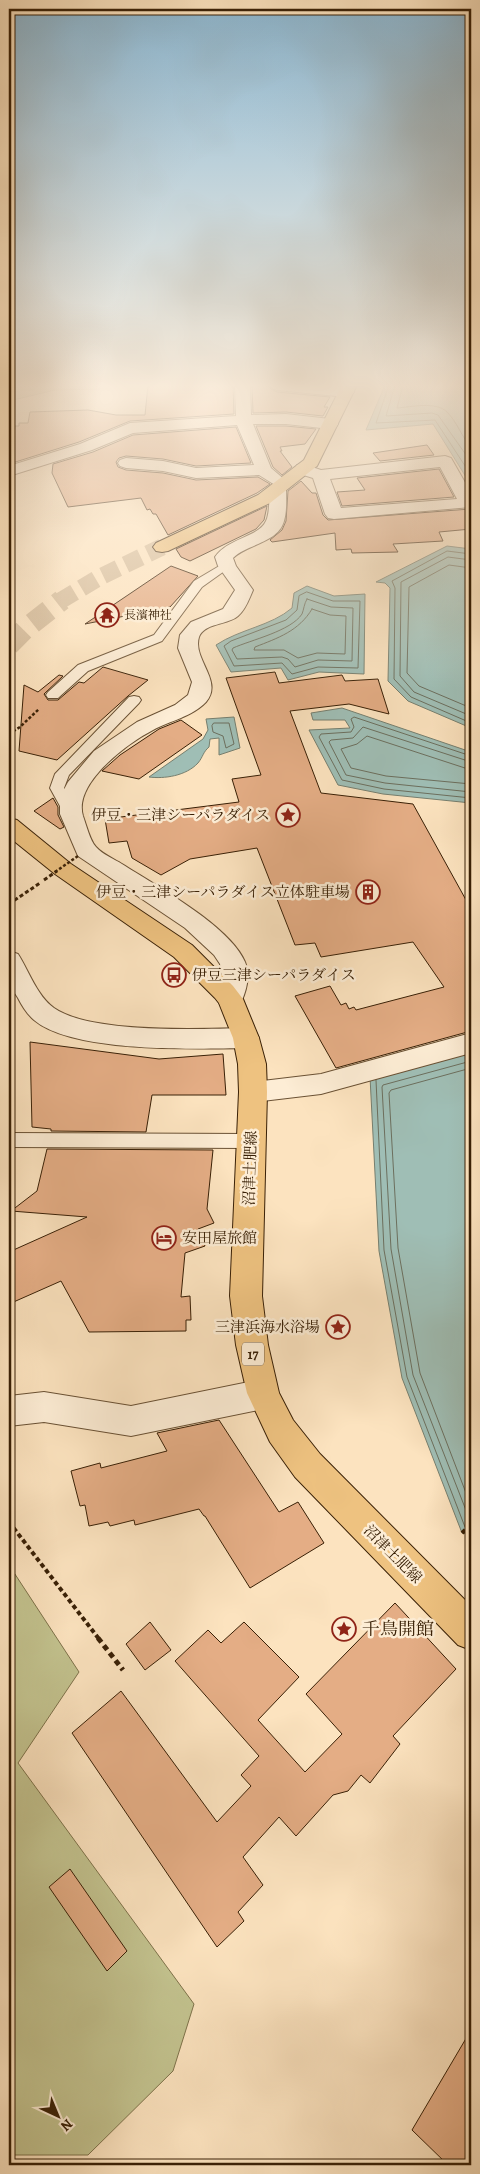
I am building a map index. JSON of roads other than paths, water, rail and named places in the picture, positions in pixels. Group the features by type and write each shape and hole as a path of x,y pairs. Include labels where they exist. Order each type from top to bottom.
{"main road":[{"path":"162,547 264,499 280,486"},
{"name":"沼津土肥線","path":"9,825 64,869 183,951 230,999 246,1038 252,1064 253,1092 246,1296 251,1342 263,1394 272,1414 303,1463 471,1632"}],"street":[{"path":"230,999 234,978 233,963 223,949 194,922 86,851 71,814 71,798 79,782 102,756 144,726 182,709 198,698 202,682 188,648 190,635 198,626 230,614 237,605 244,590 239,580 226,565 224,557 233,548 263,535 275,522 281,486"},
{"path":"324,486 334,514 468,503 459,486"},
{"path":"9,960 22,985 44,1014 63,1025 124,1035 175,1038 246,1038"},
{"path":"253,1092 321,1084 471,1043"},
{"path":"9,1411 44,1407 131,1421 263,1394"}],"lane":[{"path":"53,695 83,668 158,638 198,584 226,565"},
{"path":"71,814 57,788 62,774 134,700"},
{"path":"9,1140 251,1141"}],"water":[{"path":"447,546 471,549 471,728 408,701 388,681 390,588 385,583 376,582"},
{"path":"307,586 334,596 365,594 364,674 319,672 288,680 281,668 231,672 216,645 284,614 292,608 294,593"},
{"path":"342,708 471,752 471,803 383,794 338,785 309,730 350,728 345,720 313,720 311,713"},
{"path":"234,717 240,748 219,755 219,738 210,739 209,747 200,761 187,771 168,777 149,777 203,739 208,730 206,719"},
{"path":"471,1049 471,1535 462,1533 402,1378 379,1251 370,1077"}],"tunnel":[{"path":"60,601 100,577 162,547"},
{"path":"9,645 25,629 62,600"}],"place":[{"name":"長濱神社","path":"107,615"},
{"name":"伊豆・三津シーパラダイス","path":"288,815"},
{"name":"伊豆・三津シーパラダイス立体駐車場","path":"368,892"},
{"name":"伊豆三津シーパラダイス","path":"174,975"},
{"name":"安田屋旅館","path":"164,1238"},
{"name":"三津浜海水浴場","path":"338,1327"},
{"name":"千鳥開館","path":"344,1629"}]}
